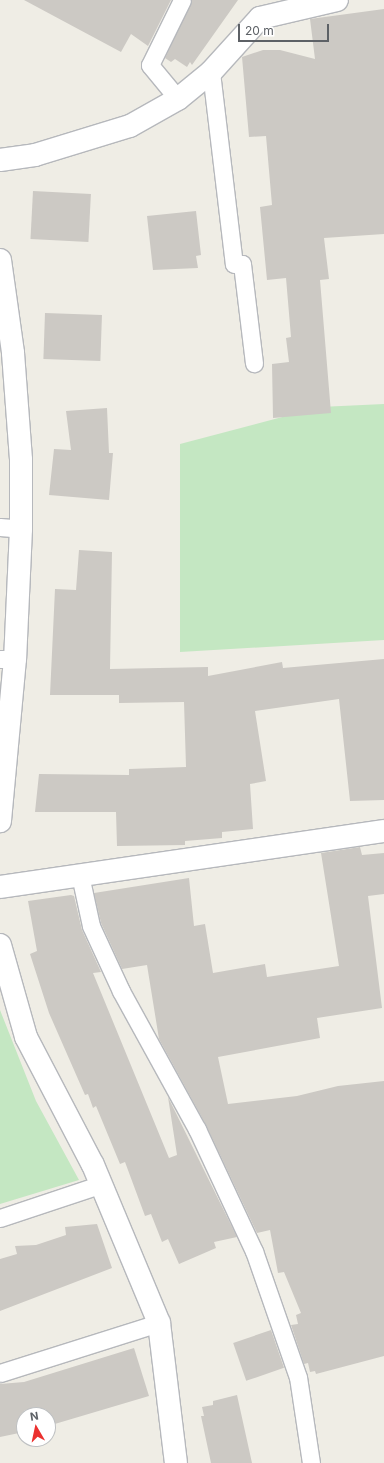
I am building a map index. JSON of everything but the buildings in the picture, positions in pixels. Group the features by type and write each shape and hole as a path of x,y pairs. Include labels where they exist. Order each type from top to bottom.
{"street":[{"path":"0,160 35,155 130,126 178,98 212,72 260,18 328,1"},
{"path":"0,260 7,353 21,460 21,529 8,659 0,821"},
{"path":"0,887 384,831"},
{"path":"0,945 26,1037 102,1184 159,1323 176,1463"}],"lane":[{"path":"178,98 150,65 182,0"},
{"path":"212,72 234,264 242,264 254,363"},
{"path":"0,527 21,529"},
{"path":"80,875 94,933 121,991 197,1129 254,1251 298,1377 311,1463"},
{"path":"0,1218 102,1184"},
{"path":"0,1372 159,1323"}],"green space":[{"path":"384,404 384,640 180,652 180,444 320,407"},
{"path":"0,1010 36,1101 79,1180 0,1204"}]}
